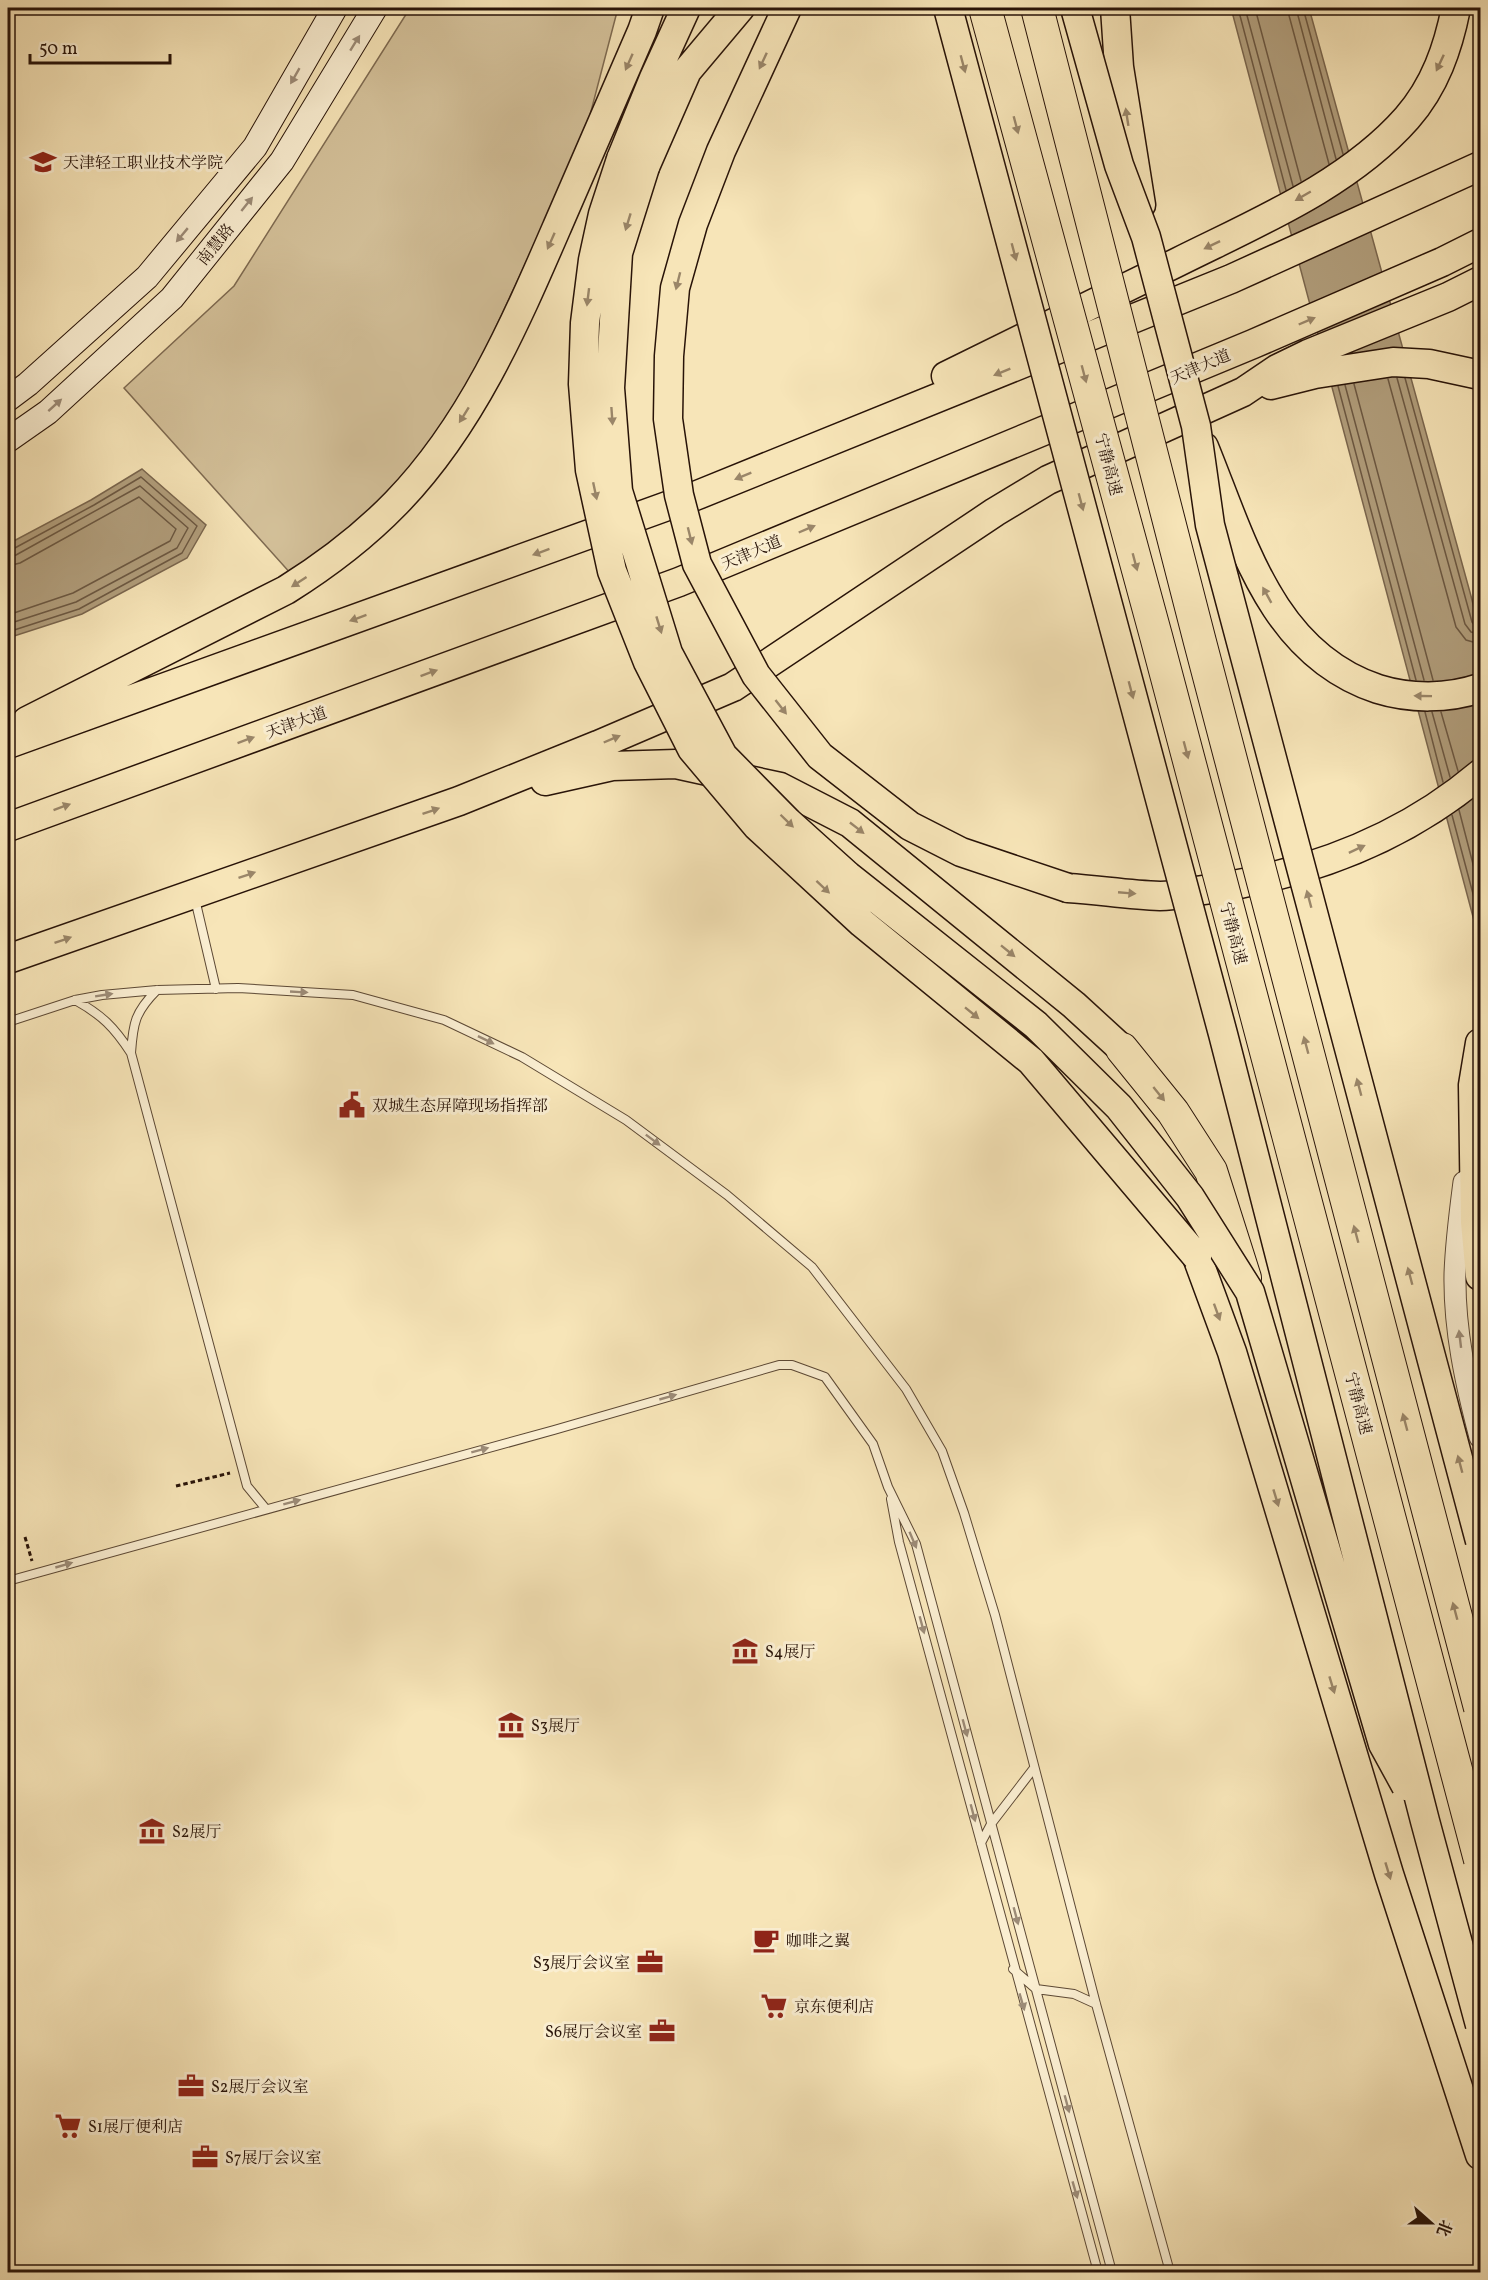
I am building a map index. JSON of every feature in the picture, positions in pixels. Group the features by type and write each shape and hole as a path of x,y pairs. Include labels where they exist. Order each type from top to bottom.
{"highway":[{"path":"8,731 286,590 322,568 355,542 396,503 446,442 465,414 494,361 540,265 650,8"},
{"path":"686,8 654,78 633,163 618,253 610,388 618,491 668,653 723,756 788,822 848,876 1036,1025 1119,1107 1190,1197 1250,1292"},
{"path":"740,8 687,71 603,214 593,260 585,322 583,384 590,470 612,571 648,662 692,749 757,826 862,923 1031,1061 1197,1257 1232,1352 1389,1874 1480,2155"},
{"path":"787,8 721,151 693,224 675,288 669,356 668,418 679,495 697,564 756,675 820,756 910,826 961,852 1068,888 1162,896 1249,883 1336,859 1405,827 1452,796 1480,774"},
{"path":"948,8 1220,1023 1425,1821 1480,2025"},
{"name":"宁静高速","path":"985,8 1156,636 1480,1860"},
{"path":"1037,8 1200,642 1480,1708"},
{"path":"1075,8 1119,165 1146,237 1196,426 1210,525 1480,1541"},
{"path":"1115,8 1119,67 1146,237"},
{"path":"773,464 909,394 1264,219 1354,165 1382,144 1408,116 1430,86 1448,46 1456,8"},
{"path":"8,744 684,500 1232,279 1417,197 1480,166"},
{"name":"天津大道","path":"8,827 679,582 1253,344 1442,262 1480,243"},
{"path":"8,959 459,801 733,687 995,512 1048,480 1243,392 1311,364 1480,281"},
{"path":"1311,364 1393,362 1429,364 1480,375"},
{"path":"1196,426 1267,596 1288,627 1313,654 1342,674 1398,695 1441,696 1480,688"},
{"path":"459,801 612,766 676,764 780,787 850,823 1065,998 1122,1049 1173,1112 1211,1171 1250,1292 1383,1744 1425,1821"},
{"path":"1480,1049 1473,1085 1475,1222 1480,1276"}],"main road":[{"name":"南慧路","path":"8,399 28,384 147,278 255,147 335,8"},
{"name":"南慧路","path":"8,440 48,412 172,298 282,161 375,8"}],"street":[{"path":"1473,1085 1455,1275 1465,1381 1480,1437"}],"lane":[{"path":"194,894 216,989"},
{"path":"8,1022 75,1000 118,993 216,989 352,995 444,1020 522,1057 626,1119 727,1195 812,1267 906,1389 942,1451 964,1513 995,1616 1096,2004 1170,2272"},
{"path":"130,1053 135,1017 142,1005 157,990"},
{"path":"75,1000 97,1012 117,1031 130,1053 247,1486 266,1509"},
{"path":"8,1581 554,1430 779,1365 792,1365 814,1371 825,1377 873,1444 888,1487 916,1544 1112,2272"},
{"path":"888,1487 899,1542 1013,1969 1098,2272"},
{"path":"981,1843 991,1824 1034,1768"},
{"path":"1013,1969 1036,1989 1074,1994 1096,2004"}],"path":[{"path":"177,1486 243,1471"},
{"path":"25,1537 35,1573"}],"shaded area":[{"path":"410,8 618,8 584,138 459,406 383,500 292,575 124,388 234,286"}],"water":[{"path":"1231,8 1309,8 1471,596 1480,632 1480,943"},
{"path":"142,469 206,525 187,558 82,614 8,638 8,544 91,500"}],"place":[{"name":"天津轻工职业技术学院","path":"43,162"},
{"name":"双城生态屏障现场指挥部","path":"352,1105"},
{"name":"S4展厅","path":"745,1651"},
{"name":"S3展厅","path":"511,1725"},
{"name":"S2展厅","path":"152,1831"},
{"name":"咖啡之翼","path":"766,1940"},
{"name":"S3展厅会议室","path":"650,1962"},
{"name":"京东便利店","path":"774,2006"},
{"name":"S6展厅会议室","path":"662,2031"},
{"name":"S2展厅会议室","path":"191,2086"},
{"name":"S1展厅便利店","path":"68,2126"},
{"name":"S7展厅会议室","path":"205,2157"}]}
